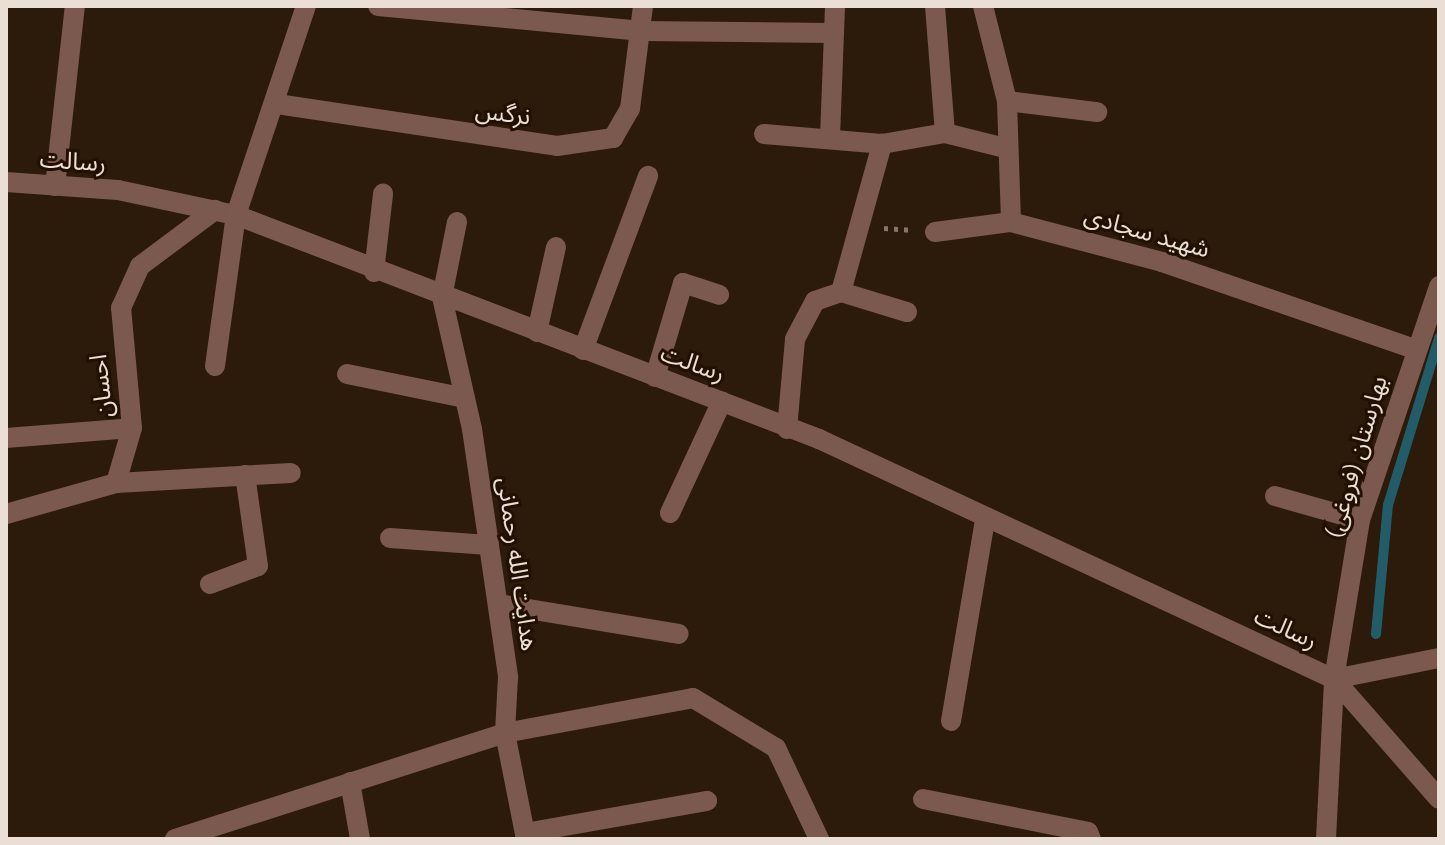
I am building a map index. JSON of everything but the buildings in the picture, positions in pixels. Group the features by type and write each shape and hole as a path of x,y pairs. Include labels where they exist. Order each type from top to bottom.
{"street":[{"path":"55,186 75,6"},
{"path":"215,366 226,213 277,104 306,6"},
{"path":"378,6 642,31 834,33"},
{"path":"642,31 643,6"},
{"path":"830,137 835,6"},
{"path":"935,6 945,133"},
{"path":"983,6 1007,101 1005,148 1011,222"},
{"name":"نرگس","path":"277,104 557,146 613,138 630,109 642,31"},
{"path":"1007,101 1097,112"},
{"path":"764,134 830,137 882,144 945,133 1005,148"},
{"path":"841,292 856,226 882,144"},
{"path":"583,350 648,176"},
{"name":"رسالت","path":"6,182 55,186 226,213 374,272 722,401 1334,679"},
{"path":"374,272 383,194"},
{"name":"احسان","path":"116,483 132,428 121,308 140,266 226,213"},
{"path":"442,297 457,222"},
{"name":"شهید سجادی","path":"935,232 1011,222 1176,266 1414,349"},
{"path":"537,332 556,247"},
{"path":"655,377 683,283 719,295"},
{"name":"بهارستان (فروغی)","path":"1326,839 1334,679 1360,520 1414,349 1439,286"},
{"path":"787,429 795,339 815,301 841,292 907,312"},
{"name":"هدایت الله رحمانی","path":"442,297 465,398 489,545 508,677 505,733 526,836"},
{"path":"347,374 465,398"},
{"path":"670,513 722,401"},
{"path":"6,438 132,428"},
{"path":"6,514 116,483 291,473"},
{"path":"210,584 258,566 245,475"},
{"path":"1275,496 1360,520"},
{"path":"951,721 985,519"},
{"path":"390,538 489,545"},
{"path":"498,604 679,634"},
{"path":"1439,658 1334,679 1439,799"},
{"path":"175,839 505,733 693,698 776,748 819,839"},
{"path":"350,782 360,839"},
{"path":"923,799 1088,832 1091,839"},
{"path":"526,836 707,801"}],"path":[{"path":"856,226 935,232"}],"waterway":[{"path":"1376,634 1388,505 1439,338"}]}
